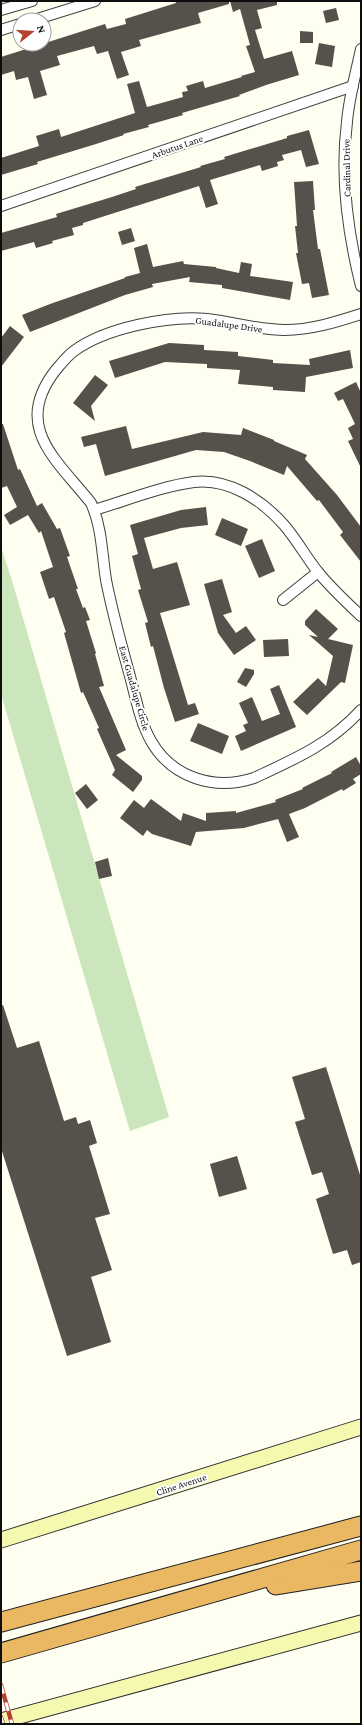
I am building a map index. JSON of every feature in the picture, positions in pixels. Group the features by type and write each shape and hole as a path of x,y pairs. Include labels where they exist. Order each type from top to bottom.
{"highway":[{"path":"281,1547 361,1520"},
{"path":"1,1622 361,1526"},
{"path":"1,1653 361,1550"},
{"path":"201,1597 361,1571"}],"main road":[{"name":"Cline Avenue","path":"1,1540 361,1427"},
{"path":"1,1721 361,1623"}],"street":[{"path":"1,10 32,1"},
{"path":"52,14 95,1"},
{"path":"1,30 12,27"},
{"name":"Cardinal Drive","path":"361,49 347,121 345,143 346,192 350,228 361,286"},
{"name":"Arbutus Lane","path":"1,206 353,86"},
{"name":"Guadalupe Drive","path":"94,510 88,499 51,454 43,440 37,419 37,408 47,382 61,364 74,351 109,333 133,326 159,321 206,319 263,329 290,330 323,325 361,314"},
{"path":"94,510 194,482 208,482 232,487 259,502 272,513 285,526 318,572 339,596 361,616"},
{"name":"East Guadalupe Circle","path":"94,510 100,533 107,582 138,704 150,740 163,757 174,767 186,775 206,782 222,784 243,782 267,772 321,745 339,732 361,710"},
{"path":"283,600 318,572"}],"green space":[{"path":"1,547 169,1117 130,1131 1,694"}],"building":[{"path":"175,1 229,1 229,4 198,13 201,23 139,40 141,46 121,52 129,75 117,79 108,51 97,54 94,46 57,56 60,65 40,71 47,95 34,99 28,77 16,80 14,71 1,75 1,57 17,52 52,52 52,41 105,24 107,29 126,24 125,19 176,3"},
{"path":"230,1 277,1 277,5 257,10 262,28 255,30 264,59 292,51 299,75 266,85 239,95 240,96 182,113 183,115 148,125 149,127 123,134 124,135 37,162 38,164 1,175 1,158 39,146 36,136 59,129 61,137 135,113 127,84 139,81 147,107 183,97 182,92 188,91 186,86 203,81 205,88 255,72 246,46 250,45 240,9 233,12"},
{"path":"336,8 339,20 326,23 323,11"},
{"path":"300,31 313,32 313,43 300,43"},
{"path":"319,43 335,46 332,67 315,64"},
{"path":"309,130 319,164 306,167 301,150 282,155 284,160 277,162 278,166 262,171 260,165 210,180 218,204 206,208 199,186 83,223 83,225 72,228 74,235 52,241 53,243 36,248 34,242 1,251 1,233 57,217 56,214 112,197 136,189 135,187 201,167 200,166 225,159 224,157"},
{"path":"313,181 315,210 313,210 318,249 320,249 329,295 312,298 309,283 302,284 296,253 298,253 295,226 297,226 294,182"},
{"path":"131,228 135,241 122,245 118,232"},
{"path":"147,244 153,267 183,261 184,264 216,267 239,273 241,262 252,264 250,276 293,282 290,300 222,288 222,285 189,282 190,277 152,284 153,287 125,295 30,332 22,315 125,277 140,273 134,248"},
{"path":"10,326 24,337 1,367 1,338"},
{"path":"169,343 204,345 204,350 238,352 238,356 273,360 273,363 310,365 309,359 350,350 353,368 306,377 305,392 273,390 273,387 238,384 240,370 207,368 207,364 165,362 115,378 109,361"},
{"path":"95,375 108,385 91,406 95,421 73,403"},
{"path":"356,382 361,393 361,468 348,441 353,439 348,428 355,424 343,399 338,401 334,393"},
{"path":"1,424 3,424 18,470 20,469 37,506 42,503 57,529 60,528 70,556 67,557 78,589 76,589 83,608 85,607 90,620 86,621 104,686 99,687 126,750 116,755 142,776 142,780 133,792 112,775 115,770 97,729 99,728 83,692 81,693 64,633 66,632 54,597 49,599 40,572 53,567 41,531 39,533 28,515 10,525 4,515 17,507 7,486 1,488"},
{"path":"126,426 132,449 203,432 241,435 243,428 307,455 305,459 337,495 361,527 361,562 340,535 343,532 319,500 317,501 287,466 284,475 224,452 196,450 105,476 96,444 84,447 81,437"},
{"path":"206,507 208,525 181,528 144,538 153,569 177,562 190,605 160,613 188,705 195,703 199,714 175,722 153,646 151,647 145,623 148,622 138,590 141,589 132,556 138,554 130,525 181,510"},
{"path":"222,518 248,529 241,546 215,535"},
{"path":"262,539 275,571 259,578 245,546"},
{"path":"222,579 232,612 223,615 236,633 246,626 256,640 234,655 218,633 204,584"},
{"path":"316,609 338,629 328,639 353,645 345,683 341,682 307,715 293,702 318,678 326,686 333,656 309,635 318,637 305,625 305,621"},
{"path":"288,639 289,656 264,657 263,640"},
{"path":"245,668 254,670 254,674 246,687 237,682"},
{"path":"279,685 296,727 241,751 235,736 246,731 243,725 248,723 239,703 252,697 262,721 280,714 270,689"},
{"path":"198,723 229,736 222,754 190,741"},
{"path":"356,757 361,766 361,774 353,779 356,783 343,791 342,789 305,808 289,814 299,837 287,842 278,819 244,828 196,832 191,846 152,834 147,830 143,836 120,818 134,800 144,808 151,799 181,821 183,813 206,821 206,813 236,811 236,813 276,802 275,800 303,789 302,788 332,773 331,772"},
{"path":"86,784 98,800 87,809 75,793"},
{"path":"108,858 112,876 99,879 95,862"},
{"path":"3,1005 17,1048 39,1041 64,1121 76,1117 78,1124 90,1120 97,1143 89,1146 110,1214 95,1218 112,1270 91,1277 111,1342 67,1356 1,1148 1,1006"},
{"path":"326,1067 361,1178 361,1262 352,1265 347,1250 333,1254 316,1199 329,1194 322,1172 312,1175 295,1122 305,1119 292,1077"},
{"path":"237,1156 247,1189 219,1197 210,1164"}],"railway":[{"path":"1,1685 12,1724"},
{"path":"1,1717 3,1724"}]}
